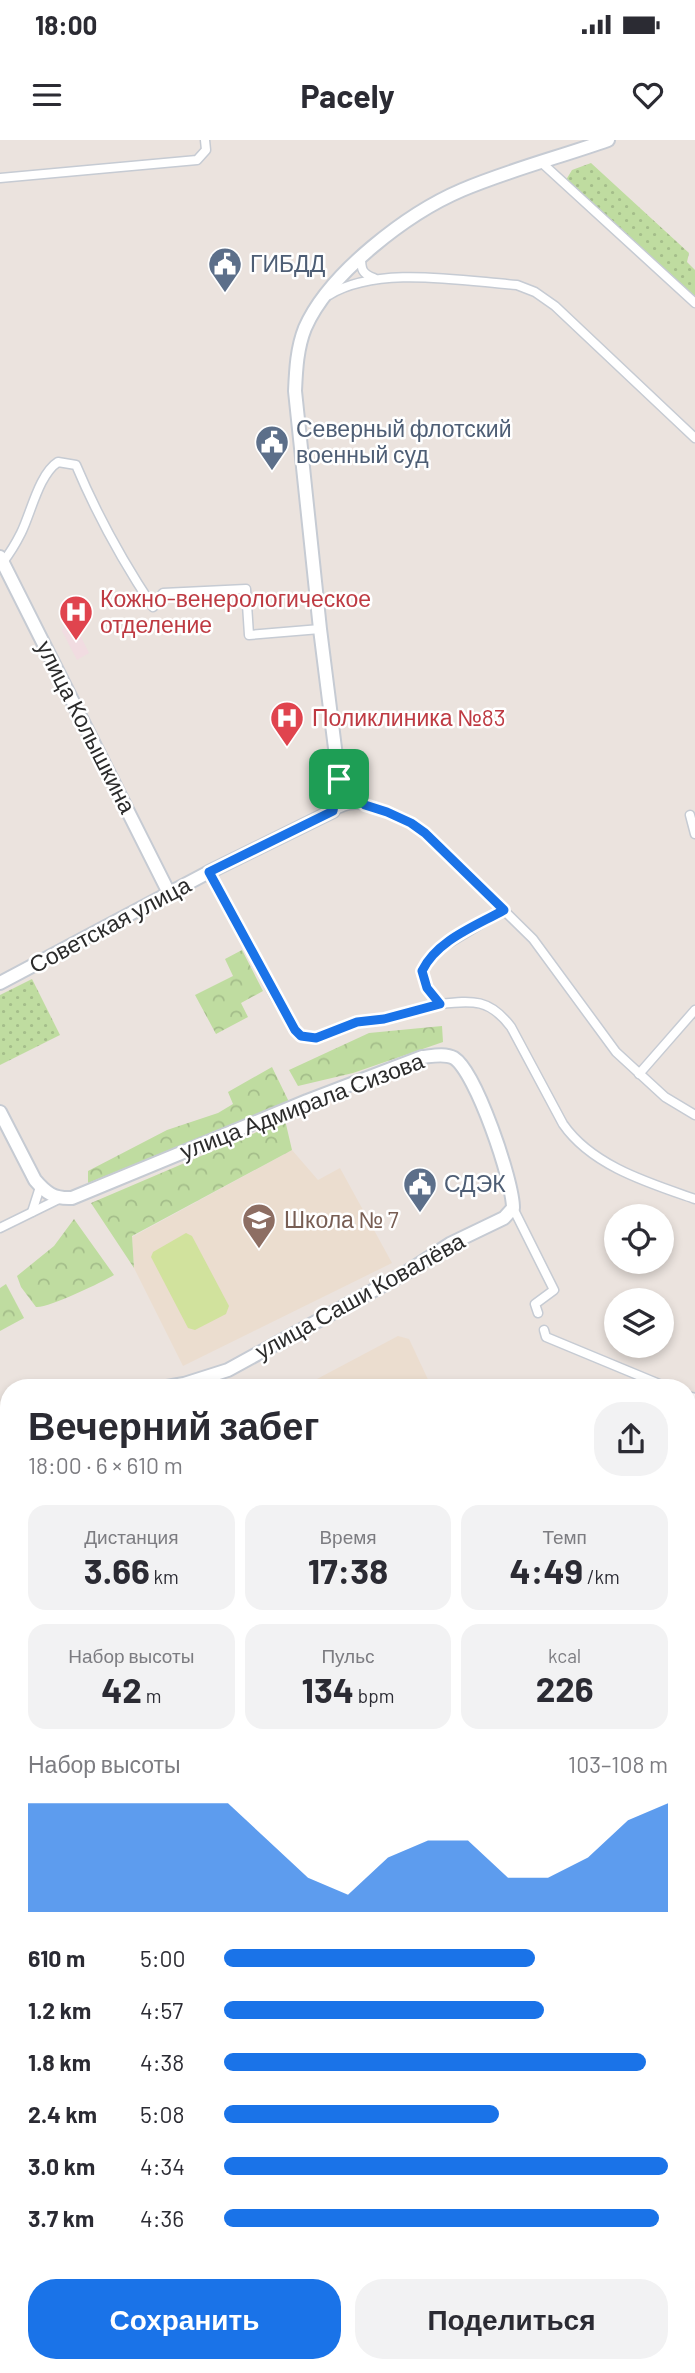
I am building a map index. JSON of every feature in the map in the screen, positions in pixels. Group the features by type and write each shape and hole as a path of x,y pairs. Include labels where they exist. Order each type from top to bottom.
{"street":[{"path":"0,178 197,160 206,150 205,140"},
{"path":"333,811 339,779 295,391 297,354 306,327 324,299 361,256 427,209 462,190 608,140"},
{"path":"542,163 695,303"},
{"path":"361,256 361,270 366,276 377,279"},
{"path":"324,299 353,285 377,279 417,278 517,285 535,292 555,306 695,438"},
{"name":"улица Колышкина","path":"169,893 1,559 22,532 48,471 58,463 76,465 88,494 122,558 153,607 163,593 246,589 249,635 320,629"},
{"path":"339,779 365,805"},
{"path":"333,811 349,805 365,805 399,818 425,833 533,939 610,1044 665,1097 695,1115"},
{"name":"Советская улица","path":"0,983 209,872 333,811"},
{"path":"690,815 695,834"},
{"path":"209,872 275,997 301,1036 316,1038 357,1022 384,1019 440,1004 478,1002 491,1006 511,1027 570,1135 584,1148 614,1166 648,1183 695,1199"},
{"path":"440,1004 427,988 422,971 425,964 436,951 453,939 504,910"},
{"path":"639,1074 695,1010"},
{"name":"улица Адмирала Сизова","path":"59,1199 72,1198 307,1101 422,1057 453,1057 465,1069 476,1090 510,1186 513,1208 555,1290 536,1304 538,1313"},
{"path":"0,1112 35,1180 40,1187 59,1199"},
{"path":"32,1212 40,1187"},
{"path":"0,1228 59,1199"},
{"name":"улица Саши Ковалёва","path":"200,1379 228,1370 407,1272 450,1244 504,1218 513,1208"},
{"path":"544,1330 546,1337 647,1379"}],"shaded area":[{"name":"Кожно-венерологическое отделение","path":"67,622 75,625 89,653 77,660 62,631"},
{"name":"Школа № 7","path":"292,1150 318,1180 340,1168 392,1263 183,1366 134,1268 132,1237"},
{"path":"398,1336 409,1339 428,1379 317,1379"}],"green space":[{"path":"591,163 689,253 687,262 695,270 695,298 566,180 572,170"},
{"path":"242,950 263,991 241,1003 248,1017 216,1034 195,995 233,976 225,959"},
{"path":"32,979 60,1035 0,1065 0,995"},
{"path":"442,1026 443,1042 353,1073 298,1086 289,1070 369,1033"},
{"path":"272,1067 289,1102 88,1183 88,1171 167,1130 218,1113 233,1104 228,1092"},
{"path":"285,1120 292,1150 132,1236 134,1268 91,1203"},
{"path":"74,1219 114,1275 62,1300 36,1307 21,1287 17,1276 54,1246"},
{"path":"186,1233 192,1236 229,1306 226,1314 195,1330 188,1328 151,1257 153,1252"},
{"path":"6,1284 24,1318 0,1331 0,1288"}],"place":[{"name":"ГИБДД","path":"225,294"},
{"name":"Северный флотский военный суд","path":"272,472"},
{"name":"Кожно-венерологическое отделение","path":"76,642"},
{"name":"Поликлиника №83","path":"287,748"},
{"name":"СДЭК","path":"420,1214"},
{"name":"Школа № 7","path":"259,1250"}],"route":[{"path":"339,779 365,805 411,823 425,833 504,910 453,939 436,951 425,964 422,971 427,988 440,1004 384,1019 357,1022 307,1039 295,1030 275,997 209,872 333,811 339,779"}]}
